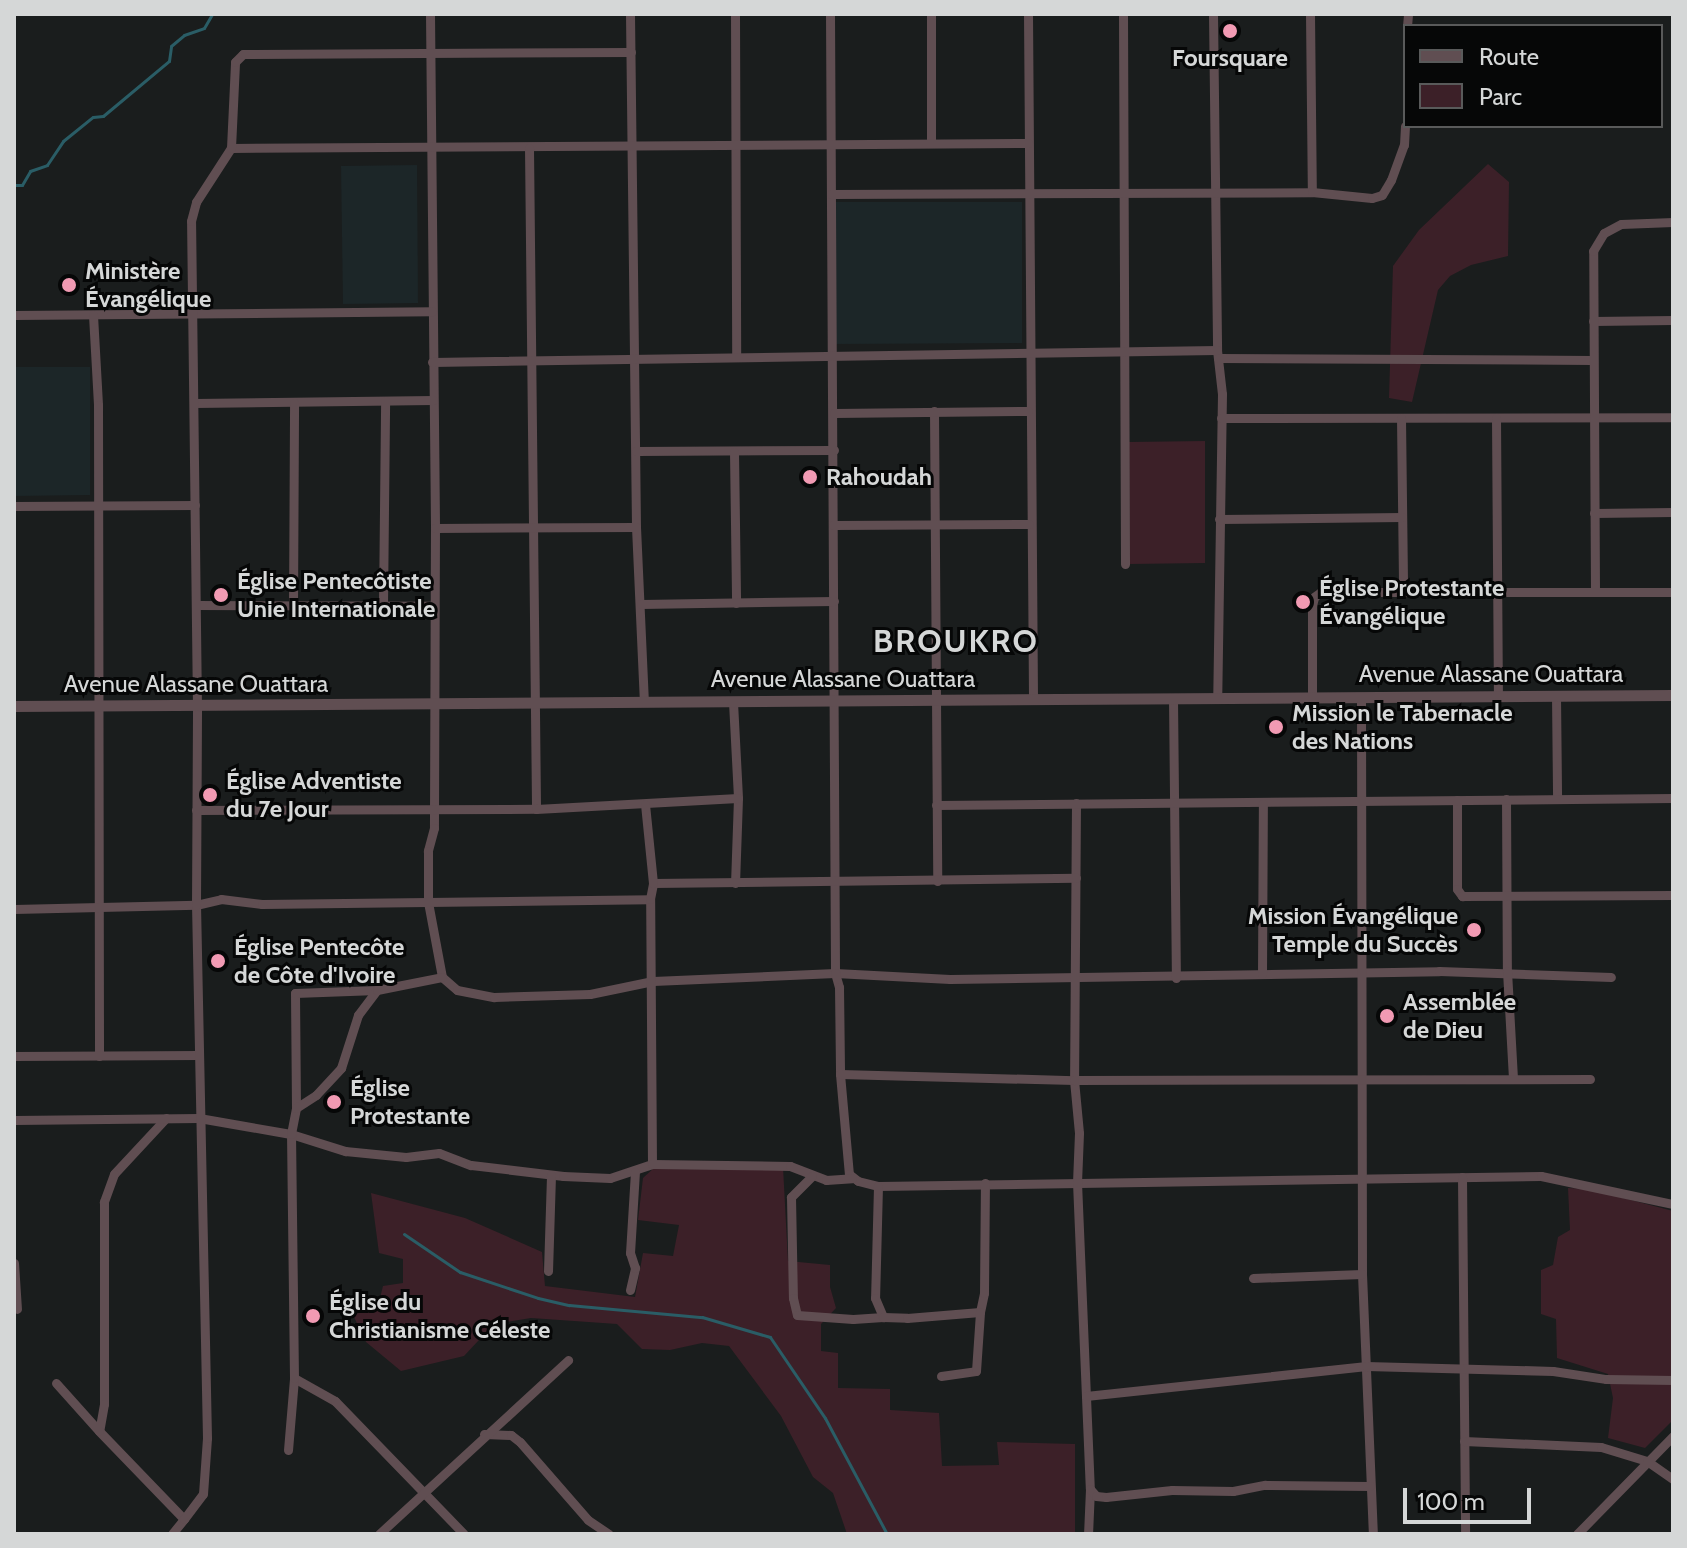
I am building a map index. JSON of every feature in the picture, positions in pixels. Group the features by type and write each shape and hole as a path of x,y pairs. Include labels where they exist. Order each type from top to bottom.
{"street":[{"path":"430,14 435,528 433,809 428,902 442,977 457,990 494,997 590,994 653,981 835,973 950,979 1507,971 1611,977"},
{"path":"630,14 637,359 636,527 644,702"},
{"path":"735,14 736,357"},
{"path":"830,14 834,413 833,881 840,1074 849,1174 852,1178"},
{"path":"931,14 931,143"},
{"path":"1028,14 1028,411 1033,699"},
{"path":"1123,14 1125,564"},
{"path":"1213,14 1217,354 1221,418 1217,699"},
{"path":"1310,14 1312,192"},
{"path":"172,1534 203,1494 207,1465 196,905 195,403 191,221 196,202 231,148 235,62 243,54 631,52"},
{"path":"831,194 1312,192 1372,198 1382,195 1404,145 1405,128"},
{"path":"231,148 1028,143"},
{"path":"529,148 536,809"},
{"path":"1595,591 1593,251 1596,243 1621,224 1673,222"},
{"path":"14,315 432,311"},
{"path":"93,315 98,405 99,1056"},
{"path":"1593,321 1673,320"},
{"path":"432,362 1126,354 1592,360"},
{"path":"195,403 433,400"},
{"path":"383,605 385,401"},
{"path":"293,607 294,403"},
{"path":"934,411 933,700 937,881"},
{"path":"834,413 1028,411"},
{"path":"1221,418 1673,417"},
{"path":"1401,418 1403,592"},
{"path":"1496,418 1498,695"},
{"path":"636,451 834,450"},
{"path":"734,452 736,603"},
{"path":"14,506 195,505"},
{"path":"1594,513 1673,512"},
{"path":"1219,519 1402,517"},
{"path":"833,525 1029,524"},
{"path":"435,528 636,527"},
{"path":"1312,697 1314,597 1321,592 1673,592"},
{"path":"641,604 834,601"},
{"path":"196,605 434,606"},
{"path":"1556,695 1557,799"},
{"name":"Avenue Alassane Ouattara","path":"14,706 835,703 1673,695"},
{"path":"1361,697 1362,1274 1373,1534"},
{"path":"1173,699 1176,978"},
{"path":"733,702 738,798 735,883"},
{"path":"196,810 536,809 738,798"},
{"path":"936,805 1673,798"},
{"path":"1506,799 1507,971 1513,1079"},
{"path":"1457,800 1457,889 1468,897 1673,895"},
{"path":"1076,803 1074,1080 1079,1133 1077,1182 1090,1489 1088,1534"},
{"path":"645,804 653,883 650,899 652,1164"},
{"path":"1262,974 1263,804"},
{"path":"653,883 1076,878"},
{"path":"14,909 196,905 221,899 262,904 650,899"},
{"path":"288,1450 294,1378 291,1134 296,1108 295,993 377,990 442,977"},
{"path":"296,1108 316,1095 341,1068 358,1015 377,990"},
{"path":"14,1056 199,1055"},
{"path":"840,1074 1074,1080 1590,1079"},
{"path":"99,1431 104,1404 104,1202 114,1174 166,1118"},
{"path":"14,1120 199,1118 291,1134 345,1151 406,1157 439,1153 471,1165 551,1175 610,1178 652,1164 790,1166 826,1180 852,1178 878,1186 1541,1176 1572,1180 1673,1204"},
{"path":"630,1290 635,1268 630,1253 635,1172"},
{"path":"548,1271 551,1175"},
{"path":"812,1176 791,1197 793,1298 797,1315 853,1319 980,1312"},
{"path":"1462,1177 1465,1534"},
{"path":"941,1376 976,1371 984,1293 985,1183"},
{"path":"878,1186 875,1298 883,1317"},
{"path":"14,1263 17,1309"},
{"path":"1253,1278 1362,1274"},
{"path":"379,1534 484,1434 568,1360"},
{"path":"1086,1396 1366,1366 1553,1371 1606,1379 1673,1380"},
{"path":"294,1378 335,1401 464,1534"},
{"path":"56,1383 184,1519"},
{"path":"484,1434 511,1435 520,1442 588,1520 609,1534"},
{"path":"1577,1534 1673,1436"},
{"path":"1464,1441 1601,1447 1647,1461 1673,1479"},
{"path":"1090,1489 1096,1496 1106,1497 1172,1490 1233,1491 1265,1485 1370,1486"}],"shaded area":[{"path":"417,165 418,303 343,304 341,166"},
{"path":"836,202 1022,202 1022,343 836,344"},
{"path":"14,367 90,367 90,495 14,496"}],"green space":[{"path":"1488,164 1509,182 1508,256 1471,265 1450,276 1438,290 1412,402 1389,398 1393,266 1419,230"},
{"path":"1205,441 1205,563 1130,564 1129,442"},
{"path":"655,1167 783,1167 788,1261 830,1265 830,1287 836,1308 821,1324 821,1351 838,1353 838,1388 890,1389 890,1410 939,1413 942,1466 999,1465 997,1442 1075,1444 1075,1534 847,1534 833,1493 813,1477 781,1416 729,1346 702,1343 670,1350 642,1349 617,1324 531,1318 494,1324 464,1356 401,1371 366,1342 353,1315 378,1306 383,1286 403,1283 403,1259 379,1253 371,1193 465,1218 542,1252 545,1286 635,1297 643,1253 673,1256 679,1225 638,1220 643,1178"},
{"path":"1568,1188 1589,1189 1673,1211 1673,1420 1645,1448 1608,1438 1613,1398 1608,1374 1557,1358 1556,1319 1541,1314 1541,1270 1553,1265 1558,1237 1570,1230"}],"waterway":[{"path":"14,185 22,185 30,171 47,165 63,141 93,117 103,116 169,61 171,46 184,35 204,28 212,14"},
{"path":"404,1234 460,1272 538,1298 569,1305 702,1317 770,1337 825,1418 887,1534"}],"place":[{"name":"Foursquare","path":"1230,31"},
{"name":"Ministère Évangélique","path":"69,285"},
{"name":"Rahoudah","path":"810,477"},
{"name":"Église Pentecôtiste Unie Internationale","path":"221,595"},
{"name":"Église Protestante Évangélique","path":"1303,602"},
{"name":"Mission le Tabernacle des Nations","path":"1276,727"},
{"name":"Église Adventiste du 7e Jour","path":"210,795"},
{"name":"Mission Évangélique Temple du Succès","path":"1474,930"},
{"name":"Église Pentecôte de Côte d'Ivoire","path":"218,961"},
{"name":"Assemblée de Dieu","path":"1387,1016"},
{"name":"Église Protestante","path":"334,1102"},
{"name":"Église du Christianisme Céleste","path":"313,1316"}],"district":[{"name":"BROUKRO","path":"956,641"}]}
